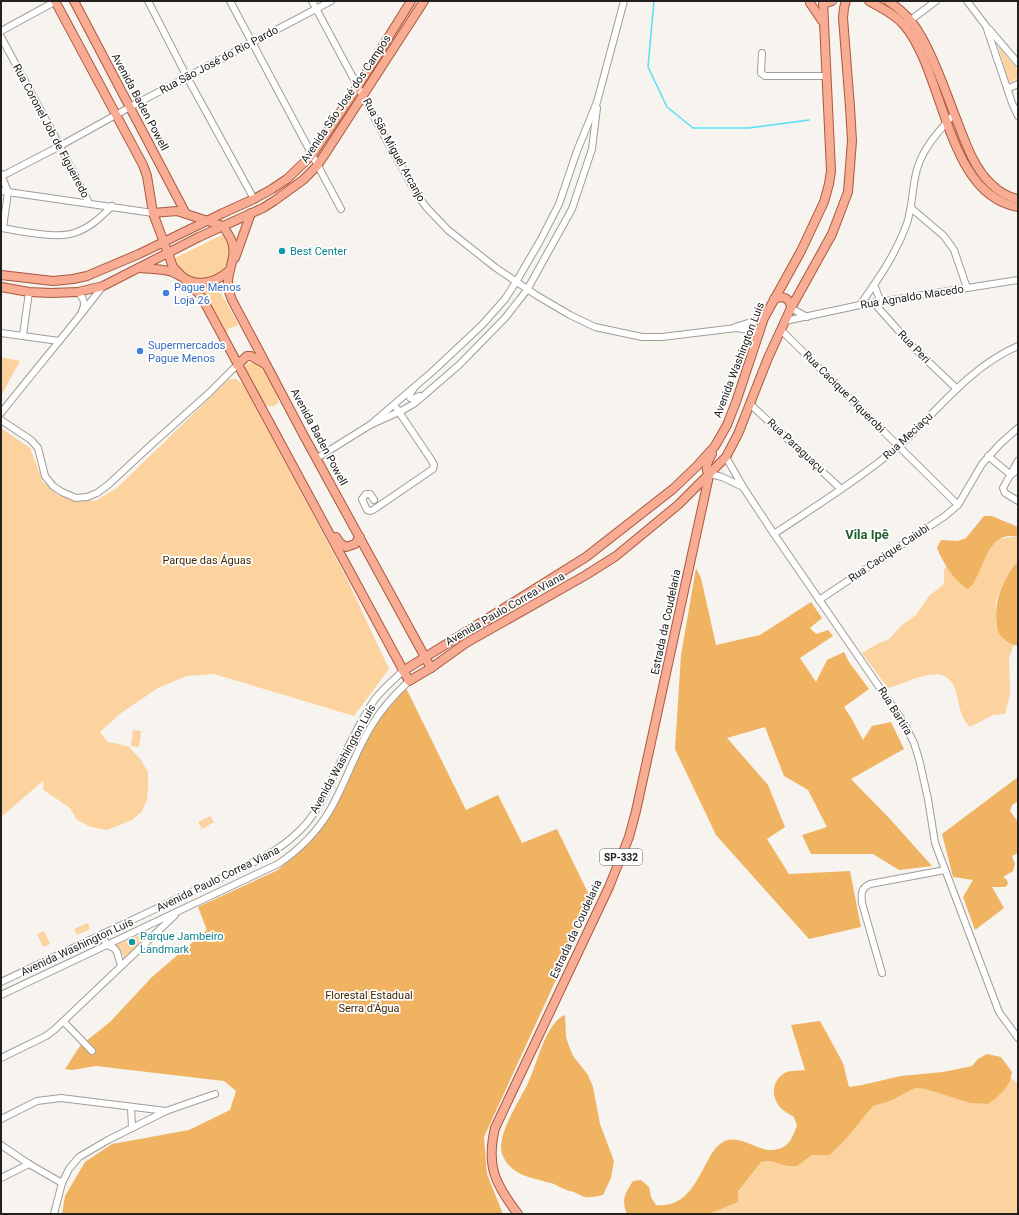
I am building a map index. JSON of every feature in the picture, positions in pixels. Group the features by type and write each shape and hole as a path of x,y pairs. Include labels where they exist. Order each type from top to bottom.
{"main road":[{"path":"55,1 143,165 147,176 153,212 173,267 201,296 409,681"},
{"name":"Avenida Baden Powell","path":"74,1 186,214"},
{"name":"Avenida São José dos Campos","path":"3,275 53,281 73,280 87,276 111,267 208,220 254,200 287,179 312,155 358,86 410,1"},
{"name":"Avenida São José dos Campos","path":"1,285 30,292 51,293 78,292 103,286 141,268 168,252 263,208 288,193 317,166 424,1"},
{"path":"823,3 832,1"},
{"path":"710,474 726,457 738,434 768,358 785,321 827,245 840,216 848,192 852,141 843,18 846,1"},
{"path":"869,1 908,23 924,42 968,150 979,169 991,184 1001,192 1018,199"},
{"path":"888,1 899,8 908,23 923,56 960,155 972,176 985,191 1006,204 1018,207"},
{"path":"809,2 824,24"},
{"name":"Avenida Washington Luis","path":"403,671 586,557 673,489 715,446 727,425 736,402 764,318 804,244 824,202 829,184 831,171 823,3"},
{"path":"153,212 173,211 208,220 223,226"},
{"path":"141,268 170,272 196,282 209,283 224,276 230,271 251,213"},
{"name":"Avenida Baden Powell","path":"223,226 233,243 234,253 228,280 228,289 232,300 431,668"},
{"path":"1,285 3,275"},
{"path":"774,299 786,297 792,308"},
{"path":"237,364 247,356 251,356 268,366"},
{"name":"Estrada da Coudelaria","path":"518,1214 497,1183 492,1170 491,1143 495,1128 609,887 629,837 710,474 707,470 707,463 715,446"},
{"name":"Avenida Paulo Correa Viana","path":"409,681 431,668 466,643 586,575 616,556 678,505 710,474"},
{"path":"694,489 701,492 703,502"},
{"path":"314,505 326,519 343,546 352,546 360,536"}],"street":[{"path":"1,31 55,1"},
{"path":"148,1 186,77 254,200"},
{"path":"230,1 341,209"},
{"name":"Rua São Miguel Arcanjo","path":"312,1 418,196 448,230 475,253 527,290 570,315 595,327 642,337 662,337 729,328 764,318"},
{"name":"Rua São José do Rio Pardo","path":"1,175 60,146 186,77 331,1"},
{"path":"370,425 418,382 433,371 482,325 505,299 516,282 540,241 559,204 577,151 597,102 618,29 624,1"},
{"path":"908,23 936,1"},
{"path":"967,1 986,26 1018,63"},
{"path":"809,2 823,3"},
{"path":"986,26 1007,89 1018,116"},
{"name":"Rua Coronel Job de Figueiredo","path":"1,37 89,203"},
{"path":"762,54 761,73 765,76 827,76"},
{"path":"1007,89 1018,84"},
{"path":"317,458 370,425 399,412 414,403 459,365 505,318 527,290 572,209 592,149 597,102"},
{"path":"860,305 895,252 908,221 915,176 919,161 928,145 954,114"},
{"path":"577,151 583,140 589,140 590,144 581,185"},
{"path":"1,175 8,192 2,228 56,235 74,233 95,222 112,206"},
{"path":"1,191 153,212"},
{"path":"910,208 944,236 954,250 967,288"},
{"name":"Rua Agnaldo Macedo","path":"785,321 860,305 1018,280"},
{"path":"874,284 881,302"},
{"path":"1,413 59,341 73,326 103,286"},
{"path":"23,335 30,292"},
{"path":"73,326 85,305 84,300 78,292"},
{"name":"Rua Peri","path":"874,303 914,348 957,389"},
{"path":"792,308 807,317"},
{"name":"Rua São Miguel Arcanjo","path":"729,328 743,329 758,335"},
{"name":"Rua Cacique Piquerobi","path":"781,330 958,505"},
{"path":"1,332 59,341"},
{"name":"Rua Meciaçu","path":"774,534 841,489 900,446 957,389 982,367 996,357 1018,346"},
{"path":"1,420 31,440 38,448 45,476 53,486 76,498 87,497 97,493 108,485 162,434 209,393 237,364"},
{"path":"418,382 410,394 412,399 415,399 433,387"},
{"path":"374,500 370,494 366,494 362,499 367,510 374,510 433,469 434,465 393,404"},
{"name":"Rua Paraguaçu","path":"750,404 841,489"},
{"path":"958,505 988,456 1018,428"},
{"path":"988,456 1011,475"},
{"name":"Rua Bartira","path":"726,457 743,487 774,534 881,688 914,742 928,799 935,844 999,1012 1018,1038"},
{"path":"1018,461 1004,488 1005,493 1018,501"},
{"path":"1011,475 1018,469"},
{"path":"710,474 722,477 743,487"},
{"name":"Rua Cacique Caiubi","path":"819,600 945,516 958,505"},
{"name":"Avenida Washington Luís","path":"1,982 272,854 289,841 306,825 319,806 357,730 375,700 403,671"},
{"name":"Avenida Paulo Correa Viana","path":"1,995 278,864 293,854 307,841 330,810 372,724 388,701 409,681"},
{"path":"882,973 862,903 862,890 865,886 870,884 945,870"},
{"path":"1,1058 46,1036 64,1022 179,911"},
{"path":"102,935 107,945 114,948 117,952 121,966"},
{"path":"64,1022 92,1051"},
{"path":"54,1214 62,1183 69,1169 78,1157 166,1111 215,1094"},
{"path":"1,1119 37,1101 61,1098 166,1111"},
{"path":"131,1107 132,1128"},
{"path":"1,1145 29,1164 62,1183"},
{"path":"1,1178 29,1164"}],"green space":[{"path":"998,46 1018,70 1018,78 1009,83"},
{"path":"222,235 229,245 230,255 226,265 218,273 208,278 196,279 185,273 174,260 175,258"},
{"path":"214,285 217,286 238,324 237,326 229,328 225,335 203,294 207,287"},
{"path":"1,357 20,361 2,394 1,394"},
{"path":"257,362 261,365 278,398 278,403 274,406 266,406 261,401 244,368 247,364"},
{"name":"Parque das Águas","path":"236,379 244,385 346,577 389,669 354,716 214,674 187,676 158,688 121,713 100,732 108,742 129,747 141,760 148,772 147,800 142,811 132,820 107,830 91,827 77,820 70,808 42,789 44,785 43,781 1,817 1,428 30,448 43,482 58,495 75,500 85,499 95,501 117,488 228,380"},
{"path":"984,516 992,516 1018,527 1018,537 1008,536 1000,539 994,544 989,550 974,582 968,589 958,581 950,571 942,560 937,548 941,540 958,541 966,538"},
{"path":"1018,537 1018,563 1016,563 999,592 996,604 996,609 1009,642 1014,644 1009,658 1010,695 1005,714 993,715 970,727 963,717 953,684 946,677 938,674 918,677 888,688 862,653 889,639 901,626 916,615 929,596 944,584 944,570 947,566 951,573 974,582 993,545 1000,540"},
{"path":"1016,563 1018,563 1018,646 1007,642 1000,634 996,615 998,599 1003,584"},
{"path":"696,568 701,578 716,645 760,635 811,602 822,618 810,628 816,634 828,630 833,636 800,658 816,682 827,660 844,652 849,662 869,689 844,707 863,740 872,726 891,722 904,749 851,779 890,819 932,866 899,870 873,854 811,854 802,835 827,827 808,790 784,776 765,727 727,738 768,785 785,827 767,839 789,874 850,871 861,927 809,939 716,835 675,749 681,655"},
{"name":"Florestal Estadual Serra d'Água","path":"406,688 466,810 498,795 522,843 557,829 592,901 484,1137 487,1174 503,1214 62,1214 65,1196 85,1162 112,1144 189,1130 230,1110 236,1091 224,1081 96,1066 72,1070 65,1069 80,1046 110,1022 152,977 207,930 198,907 278,870 306,845 327,818 364,744 382,715"},
{"path":"133,730 141,731 139,747 131,746"},
{"path":"1018,777 1018,801 1012,805 1010,811 1018,822 1018,853 1012,856 1015,864 1013,871 1003,877 1007,880 1008,884 1005,887 992,887 1004,908 975,930 963,897 973,880 953,877 942,834"},
{"path":"210,816 214,822 202,829 198,822"},
{"path":"88,923 90,929 77,935 74,929"},
{"path":"44,931 50,944 43,947 37,934"},
{"path":"145,933 148,935 146,939 124,958 120,949 115,945"},
{"path":"565,1015 566,1037 569,1046 573,1056 588,1075 593,1087 600,1124 614,1161 611,1178 603,1195 592,1197 584,1197 554,1184 518,1173 507,1163 501,1148 505,1129 528,1083 542,1045 552,1026 558,1019"},
{"path":"820,1021 843,1063 849,1087 901,1076 943,1072 972,1066 978,1059 987,1054 1001,1057 1012,1072 1010,1081 1005,1089 988,1104 970,1103 925,1089 915,1088 890,1101 873,1106 845,1140 830,1155 812,1155 797,1166 787,1166 770,1161 761,1162 738,1192 738,1202 709,1214 627,1214 624,1200 633,1181 641,1180 649,1187 651,1197 656,1205 666,1205 675,1202 689,1192 712,1153 723,1142 735,1140 767,1150 773,1150 783,1147 789,1142 797,1126 794,1117 782,1109 776,1101 774,1096 774,1087 779,1078 787,1072 805,1070 791,1025"},
{"path":"1010,1078 1018,1083 1018,1214 709,1214 738,1202 738,1193 761,1162 770,1161 787,1166 797,1166 812,1155 830,1155 845,1140 873,1106 890,1101 915,1088 925,1089 970,1103 988,1104 1010,1081"}],"waterway":[{"path":"654,1 648,67 667,107 693,128 749,128 809,120"}],"place":[{"name":"Best Center","path":"282,251"},
{"name":"Pague Menos Loja 26","path":"166,293"},
{"name":"Supermercados Pague Menos","path":"140,351"},
{"name":"Parque Jambeiro Landmark","path":"132,942"}],"district":[{"name":"Vila Ipê","path":"867,534"}]}
